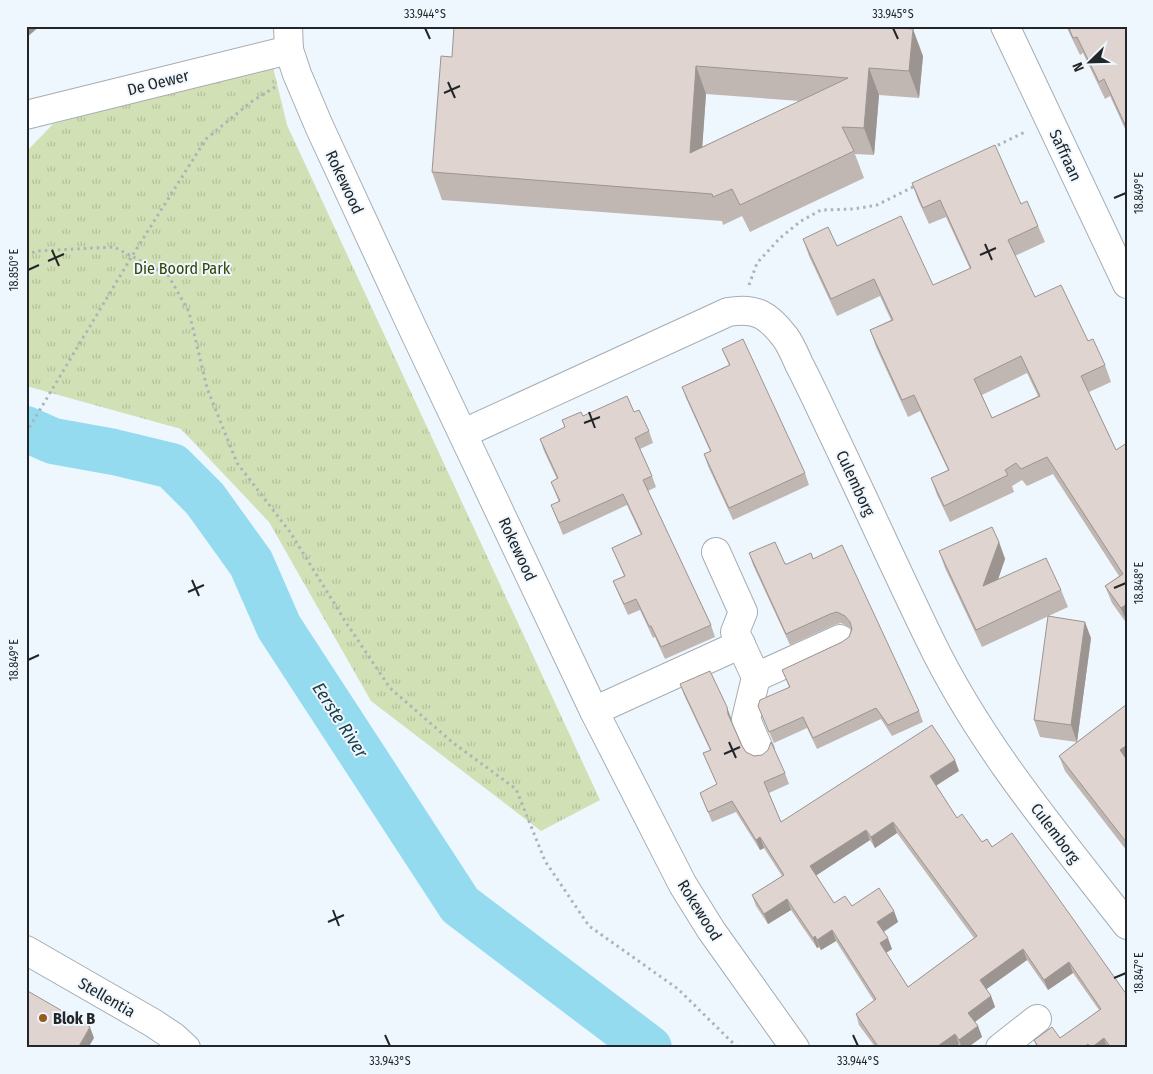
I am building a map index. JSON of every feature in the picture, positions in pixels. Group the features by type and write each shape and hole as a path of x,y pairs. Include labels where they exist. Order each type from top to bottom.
{"street":[{"name":"Saffraan","path":"1005,26 1120,253 1127,284"},
{"name":"De Oewer","path":"26,115 291,50"},
{"name":"Rokewood","path":"291,50 319,126 594,711 683,885 711,930 795,1048"},
{"name":"Culemborg","path":"464,433 728,312 754,311 768,318 786,338 808,381 930,641 954,687 991,746 1127,925"},
{"path":"716,552 743,612 736,632 756,677 746,719 760,751"},
{"path":"756,677 840,639"},
{"path":"594,711 741,644"},
{"name":"Stellentia","path":"26,950 153,1023 174,1037 186,1048"},
{"path":"1000,1048 1037,1019"}],"path":[{"path":"26,432 132,256 206,139 251,102 291,50"},
{"path":"984,152 1028,130"},
{"path":"746,292 757,263 780,238 801,221 821,210 854,209 877,205 921,183"},
{"path":"26,255 37,251 114,247 168,275 188,312 207,388 237,463 290,532 347,624 390,688 452,742 516,788 545,861 589,926 678,989 738,1048"}],"green space":[{"name":"Die Boord Park","path":"272,63 287,125 600,800 541,831 371,701 269,522 181,429 26,386 26,152 53,124"}],"building":[{"path":"454,26 880,26 913,29 909,71 869,68 864,128 842,127 854,151 740,205 732,189 713,197 712,194 432,172 441,56 452,57","holes":["696,66 848,78 690,153"]},
{"path":"1068,26 1127,26 1127,129 1104,79 1099,82 1077,37 1073,38"},
{"path":"995,145 1021,204 1027,201 1038,226 1008,240 1035,297 1061,285 1088,341 1093,339 1105,365 1081,376 1116,450 1127,443 1127,604 1121,608 1105,586 1123,574 1047,457 1021,469 1016,463 1005,470 1008,475 944,506 931,478 949,470 914,395 902,400 870,330 893,320 874,279 831,299 803,239 828,227 837,246 901,216 933,285 971,268 940,200 923,208 912,183","holes":["1021,356 1040,396 992,418 974,379"]},
{"path":"743,339 805,473 729,508 704,454 711,451 682,387 730,365 722,349"},
{"path":"627,396 634,412 639,410 649,431 635,438 652,476 643,480 711,625 661,647 636,599 624,604 613,581 625,576 612,548 642,534 623,494 559,523 551,505 560,501 551,482 558,478 540,439 565,427 562,420 581,412 583,416"},
{"path":"992,527 999,542 983,586 1046,558 1061,590 976,630 939,551"},
{"path":"775,542 785,564 811,553 813,559 842,545 919,711 888,725 876,708 813,738 803,717 769,732 758,706 760,700 790,687 782,670 842,642 849,637 852,629 850,622 845,616 837,612 786,634 749,553"},
{"path":"1048,616 1085,622 1071,725 1034,720"},
{"path":"710,671 746,752 754,756 762,755 768,750 771,742 785,773 764,782 781,822 932,725 955,760 930,776 957,818 962,814 982,842 987,839 992,847 1012,833 1127,995 1127,1048 1111,1048 1104,1038 1091,1048 1088,1044 1083,1048 1039,1048 1034,1040 1052,1027 1060,1038 1101,1009 1069,962 1044,980 1023,949 980,980 991,996 968,1013 978,1026 959,1040 955,1034 935,1048 879,1048 856,1014 876,999 832,930 817,940 815,936 813,938 787,899 764,914 752,895 784,875 760,837 756,840 732,801 708,812 700,793 717,784 703,753 711,750 680,684","holes":["893,822 977,936 908,987 880,943 888,938 877,922 894,911 879,888 852,906 845,896 834,903 810,866 866,830 871,837"]},
{"path":"1127,704 1127,745 1120,750 1127,760 1127,843 1059,756"},
{"name":"Blok B","path":"26,990 90,1027 78,1048 26,1048"}],"waterway":[{"name":"Eerste River","path":"26,429 53,441 114,452 172,466 205,499 251,563 279,627 460,905 649,1048"}],"place":[{"name":"Blok B","path":"43,1018"}]}
